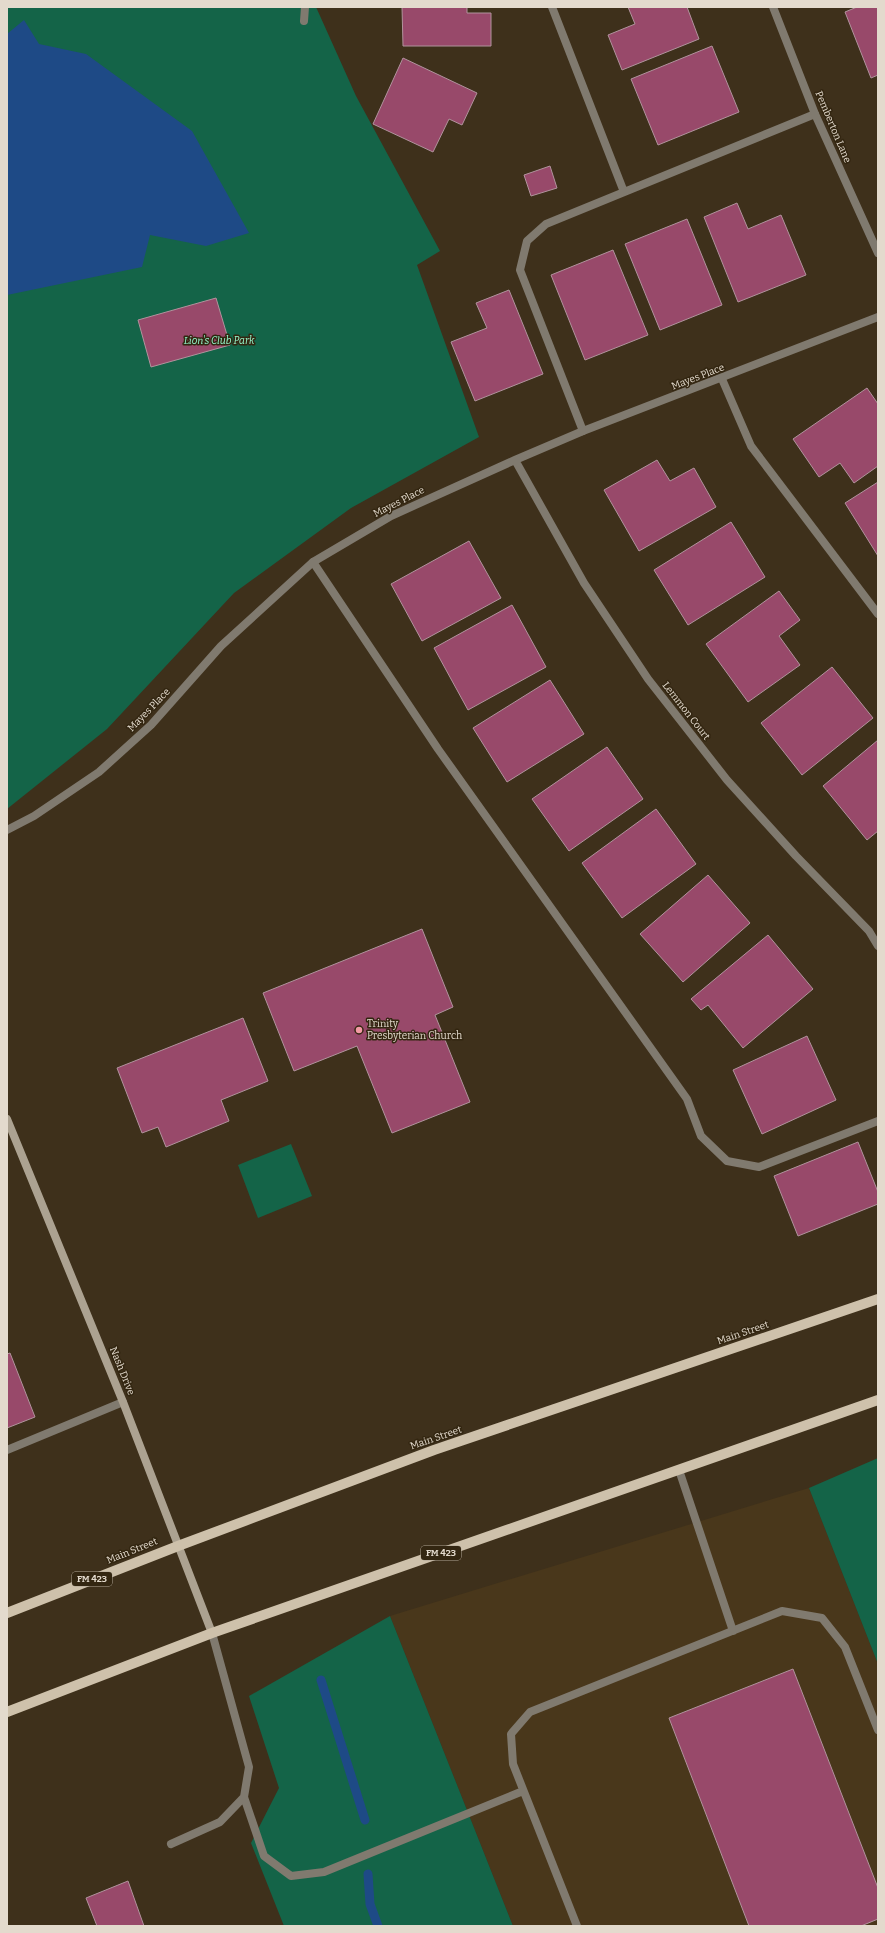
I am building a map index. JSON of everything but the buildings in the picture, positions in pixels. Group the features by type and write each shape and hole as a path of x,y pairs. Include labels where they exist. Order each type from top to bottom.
{"main road":[{"name":"Main Street","path":"7,1613 178,1546 434,1450 878,1299"},
{"name":"FM 423","path":"7,1712 212,1633 878,1400"}],"street":[{"path":"304,20 306,7"},
{"path":"552,7 624,192"},
{"name":"Pemberton Lane","path":"773,7 815,114 878,253"},
{"path":"583,431 520,270 527,241 546,224 815,114"},
{"name":"Mayes Place","path":"7,830 34,816 99,772 151,725 221,646 313,562 391,516 583,431 722,379 878,317"},
{"path":"722,379 751,446 878,614"},
{"name":"Lemmon Court","path":"515,460 584,583 648,679 727,780 796,856 869,931 878,946"},
{"path":"313,562 438,749 687,1099 701,1136 728,1161 759,1167 878,1121"},
{"name":"Nash Drive","path":"7,1119 123,1402 212,1633"},
{"path":"7,1450 123,1402"},
{"path":"679,1470 733,1631"},
{"path":"577,1926 513,1764 511,1734 530,1712 782,1611 822,1618 845,1647 878,1730"},
{"path":"212,1633 249,1767 244,1797 264,1856 291,1876 324,1872 523,1791"},
{"path":"171,1844 220,1822 244,1797"}],"shaded area":[{"path":"809,1488 878,1664 878,1926 513,1926 390,1616"}],"green space":[{"name":"Lion's Club Park","path":"7,7 316,7 356,96 440,251 417,265 479,437 351,508 234,593 107,729 7,809"},
{"path":"291,1144 312,1196 258,1218 238,1165"},
{"path":"878,1458 878,1664 809,1488"},
{"path":"390,1616 513,1926 284,1926 251,1843 279,1788 249,1696"}],"water":[{"path":"24,20 39,44 86,54 192,131 249,233 206,246 150,235 142,267 7,295 7,34"}],"waterway":[{"path":"321,1680 365,1820"},
{"path":"368,1874 370,1904 378,1926"}],"place":[{"name":"Trinity Presbyterian Church","path":"359,1030"}]}
